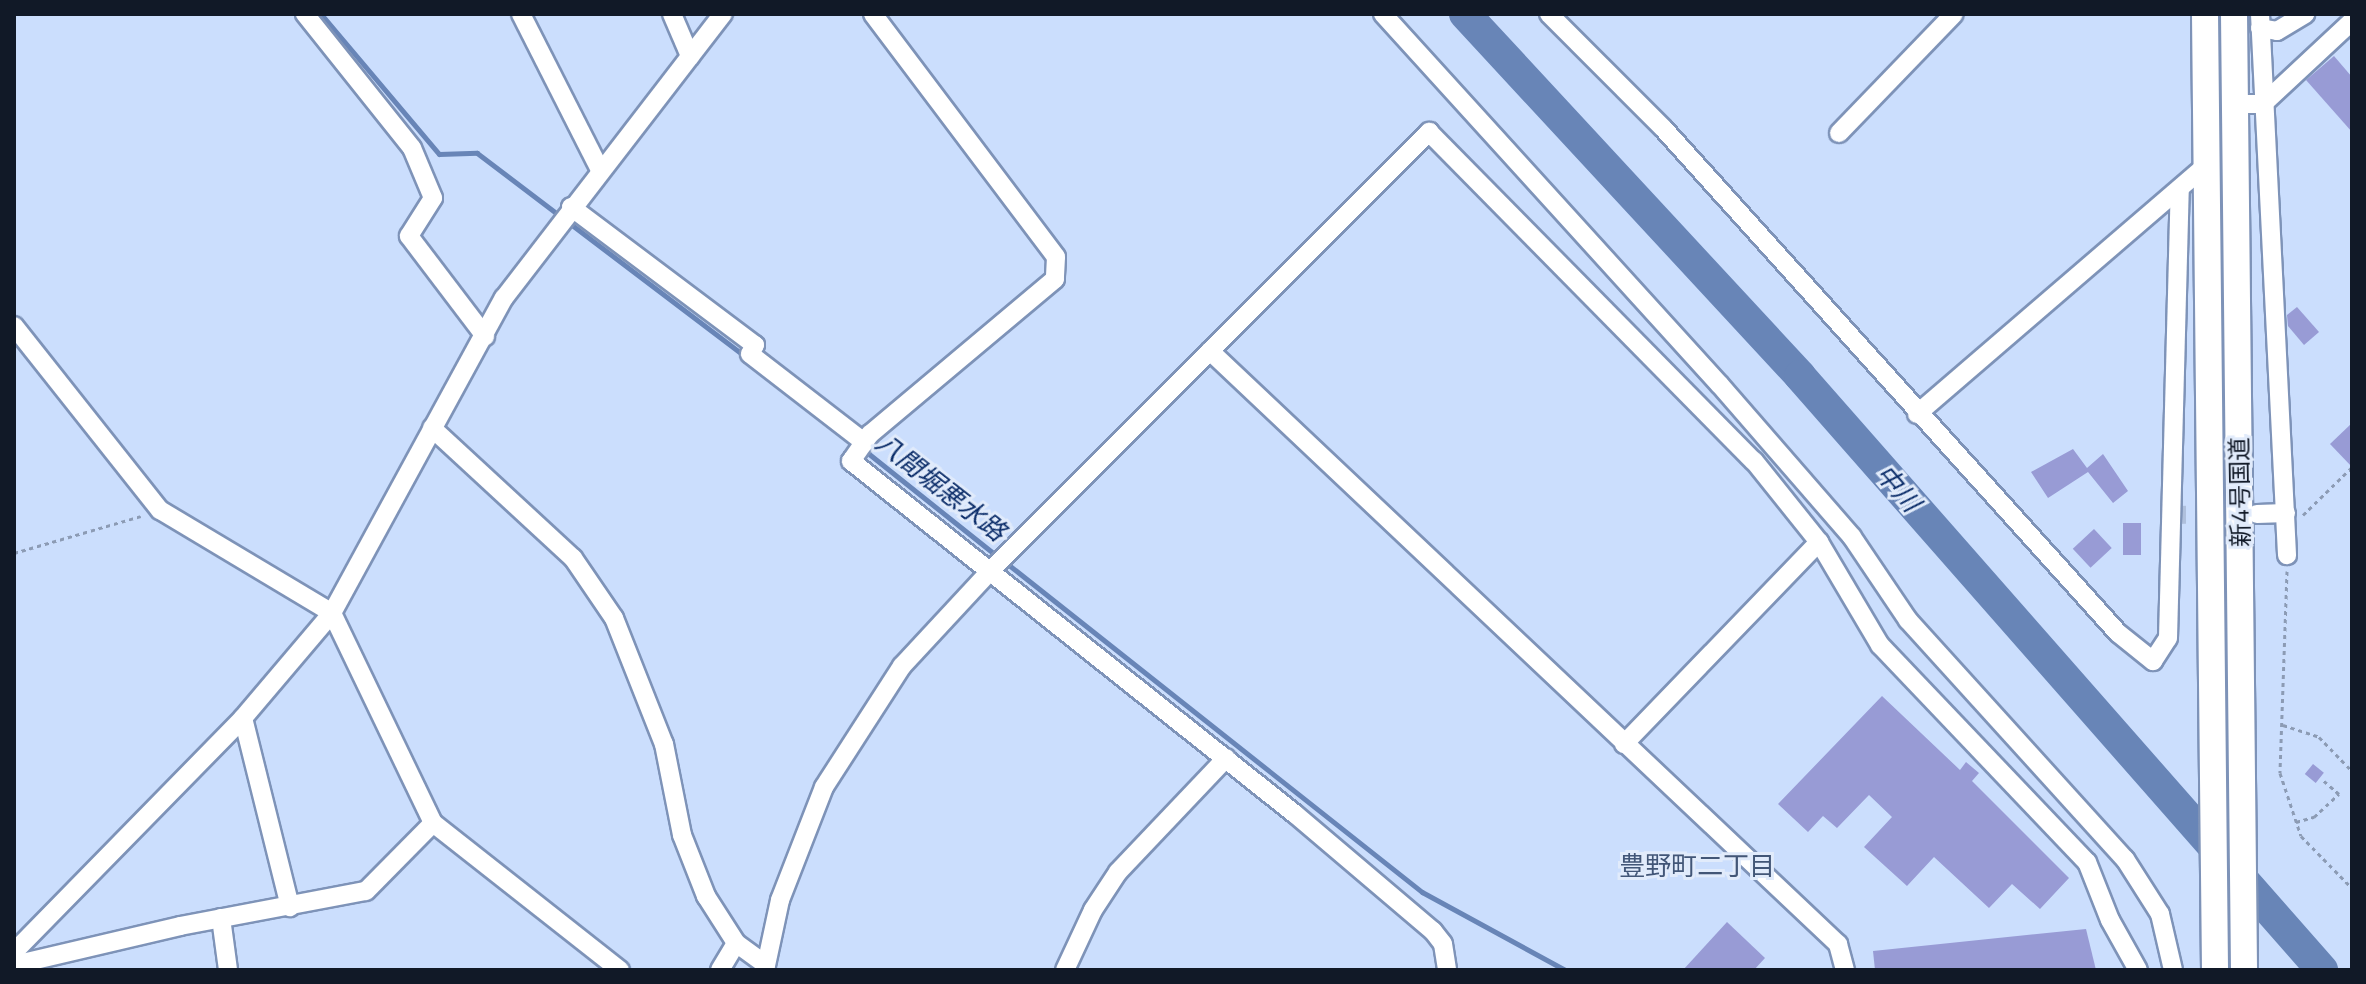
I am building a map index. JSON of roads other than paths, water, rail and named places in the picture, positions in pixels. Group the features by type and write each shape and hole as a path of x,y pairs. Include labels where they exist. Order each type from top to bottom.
{"highway":[{"name":"新4号国道","path":"2205,14 2215,970"},
{"name":"新4号国道","path":"2234,14 2244,970"}],"street":[{"path":"305,14 412,148 433,198 409,236 485,336"},
{"path":"521,14 600,170"},
{"path":"672,14 690,56"},
{"path":"14,952 243,718 332,613 504,298 565,214 723,14"},
{"path":"873,14 1056,257 1055,279 870,434 851,461 1226,758 1433,931 1443,944 1447,970"},
{"path":"1383,14 1750,420 1852,537 1908,620 2115,848 2160,914 2173,970"},
{"path":"1549,14 1663,128 1917,414 2118,633 2153,661 2168,638 2180,189"},
{"path":"1839,133 1954,14"},
{"path":"2260,21 2277,31 2305,14"},
{"path":"2260,21 2287,555"},
{"path":"2234,104 2263,104 2343,21"},
{"path":"432,428 573,558 614,618 664,744 682,835 706,896 736,943 766,968 780,900 824,787 902,666 1010,550 1429,132 1754,461 1819,542 1880,645 2087,862 2110,920 2138,970"},
{"path":"1917,414 2207,165"},
{"path":"565,214 755,345 750,354 861,448"},
{"path":"14,326 160,510 332,613 433,823 620,970"},
{"path":"1210,351 1838,944 1845,970"},
{"path":"2257,514 2286,522"},
{"path":"1624,744 1819,542"},
{"path":"243,718 290,907"},
{"path":"1065,970 1093,910 1118,872 1226,758"},
{"path":"14,965 221,918 366,891 433,823"},
{"path":"221,918 228,970"},
{"path":"720,970 736,943"}],"waterway":[{"name":"八間堀悪水路","path":"321,14 439,154 477,153 746,357"},
{"name":"中川","path":"1465,14 1800,376 2322,970"},
{"name":"八間堀悪水路","path":"864,450 997,556"},
{"name":"八間堀悪水路","path":"1005,562 1422,892 1565,970"}],"tunnel":[{"path":"2168,515 2250,514"}],"district":[{"name":"豊野町二丁目","path":"1697,866"}]}
